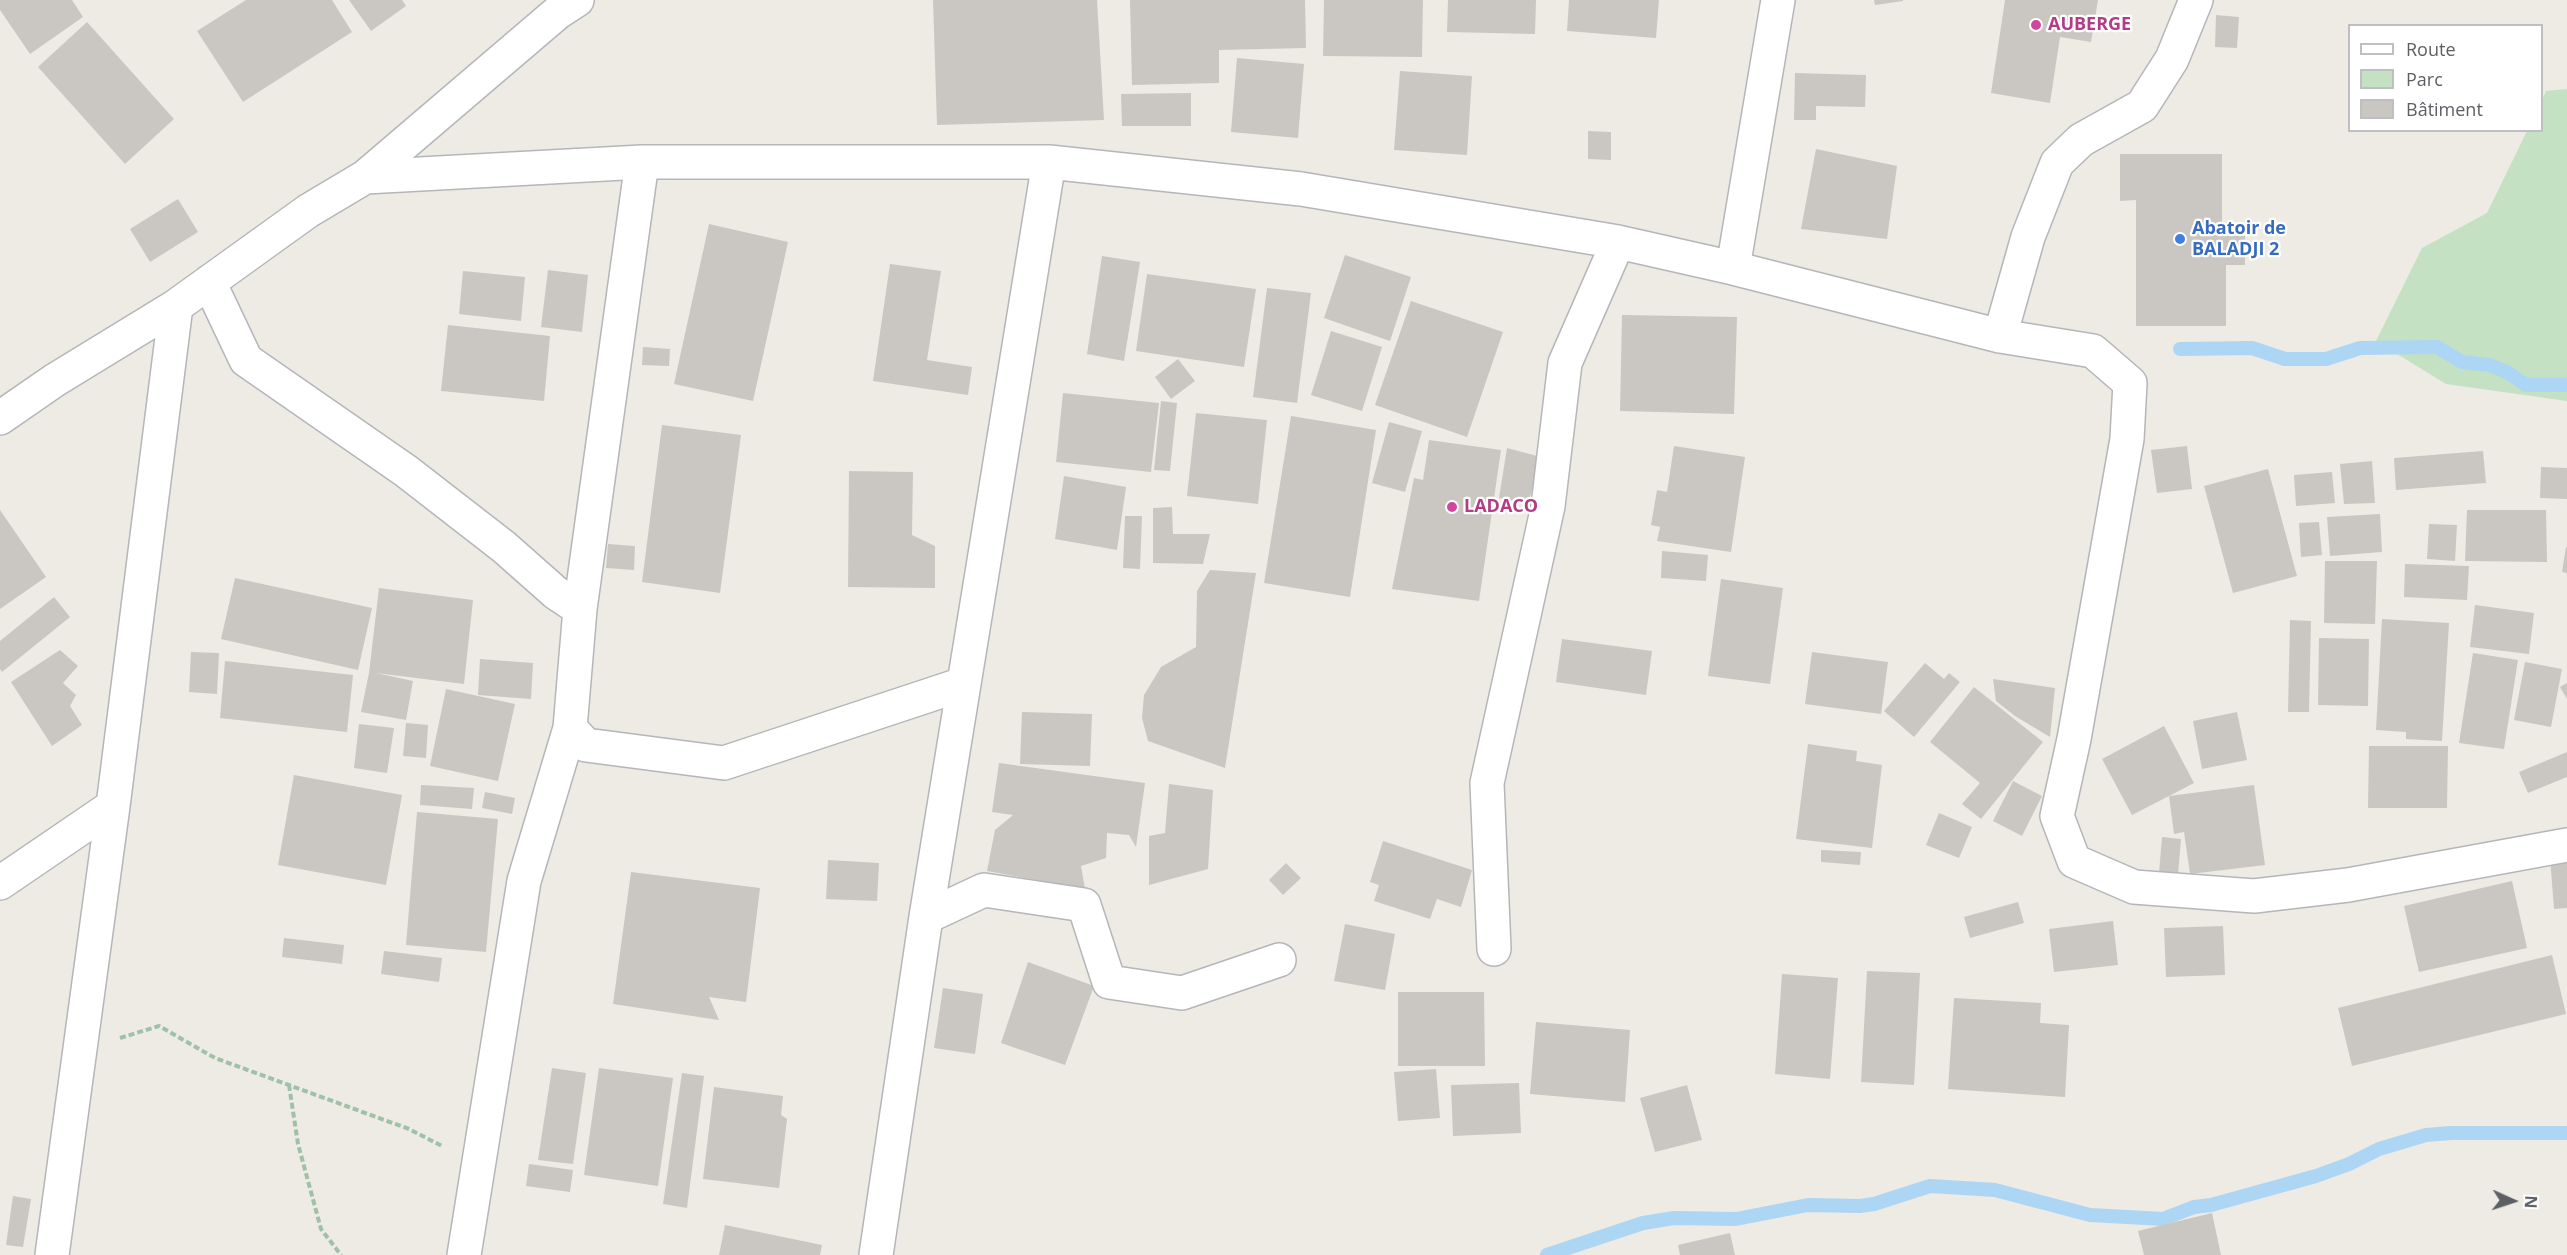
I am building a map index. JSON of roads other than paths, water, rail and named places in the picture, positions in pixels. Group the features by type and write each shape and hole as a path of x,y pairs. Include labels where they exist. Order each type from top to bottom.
{"street":[{"path":"0,418 55,380 176,306 308,211 365,177 557,13 577,0"},
{"path":"1733,268 1778,0"},
{"path":"2000,336 2028,237 2057,164 2081,140 2142,106 2172,59 2196,0"},
{"path":"365,177 642,162 1049,162 1300,189 1618,242 1733,268 2000,336 2093,351 2130,383 2127,439 2074,739 2057,816 2074,861 2134,887 2254,896 2348,885 2567,845"},
{"path":"464,1255 524,881 570,728 580,609 642,162"},
{"path":"876,1255 926,917 1049,162"},
{"path":"1494,949 1487,783 1548,506 1565,363 1618,242"},
{"path":"209,282 246,360 406,471 580,609"},
{"path":"52,1255 113,806 176,306"},
{"path":"570,728 586,746 724,763 963,684"},
{"path":"0,883 113,806"},
{"path":"926,917 984,890 1084,904 1109,982 1182,993 1279,960"}],"waterway":[{"path":"2180,349 2252,348 2285,359 2326,359 2360,348 2437,347 2462,362 2489,365 2507,372 2526,385 2567,385"},
{"path":"1547,1255 1643,1223 1674,1218 1736,1219 1808,1205 1860,1206 1874,1204 1930,1186 1995,1190 2090,1215 2163,1219 2194,1207 2211,1205 2316,1176 2349,1164 2379,1149 2426,1135 2567,1133"}],"place":[{"name":"AUBERGE","path":"2036,25"},
{"name":"Abatoir de BALADJI 2","path":"2180,239"},
{"name":"LADACO","path":"1452,507"}]}
